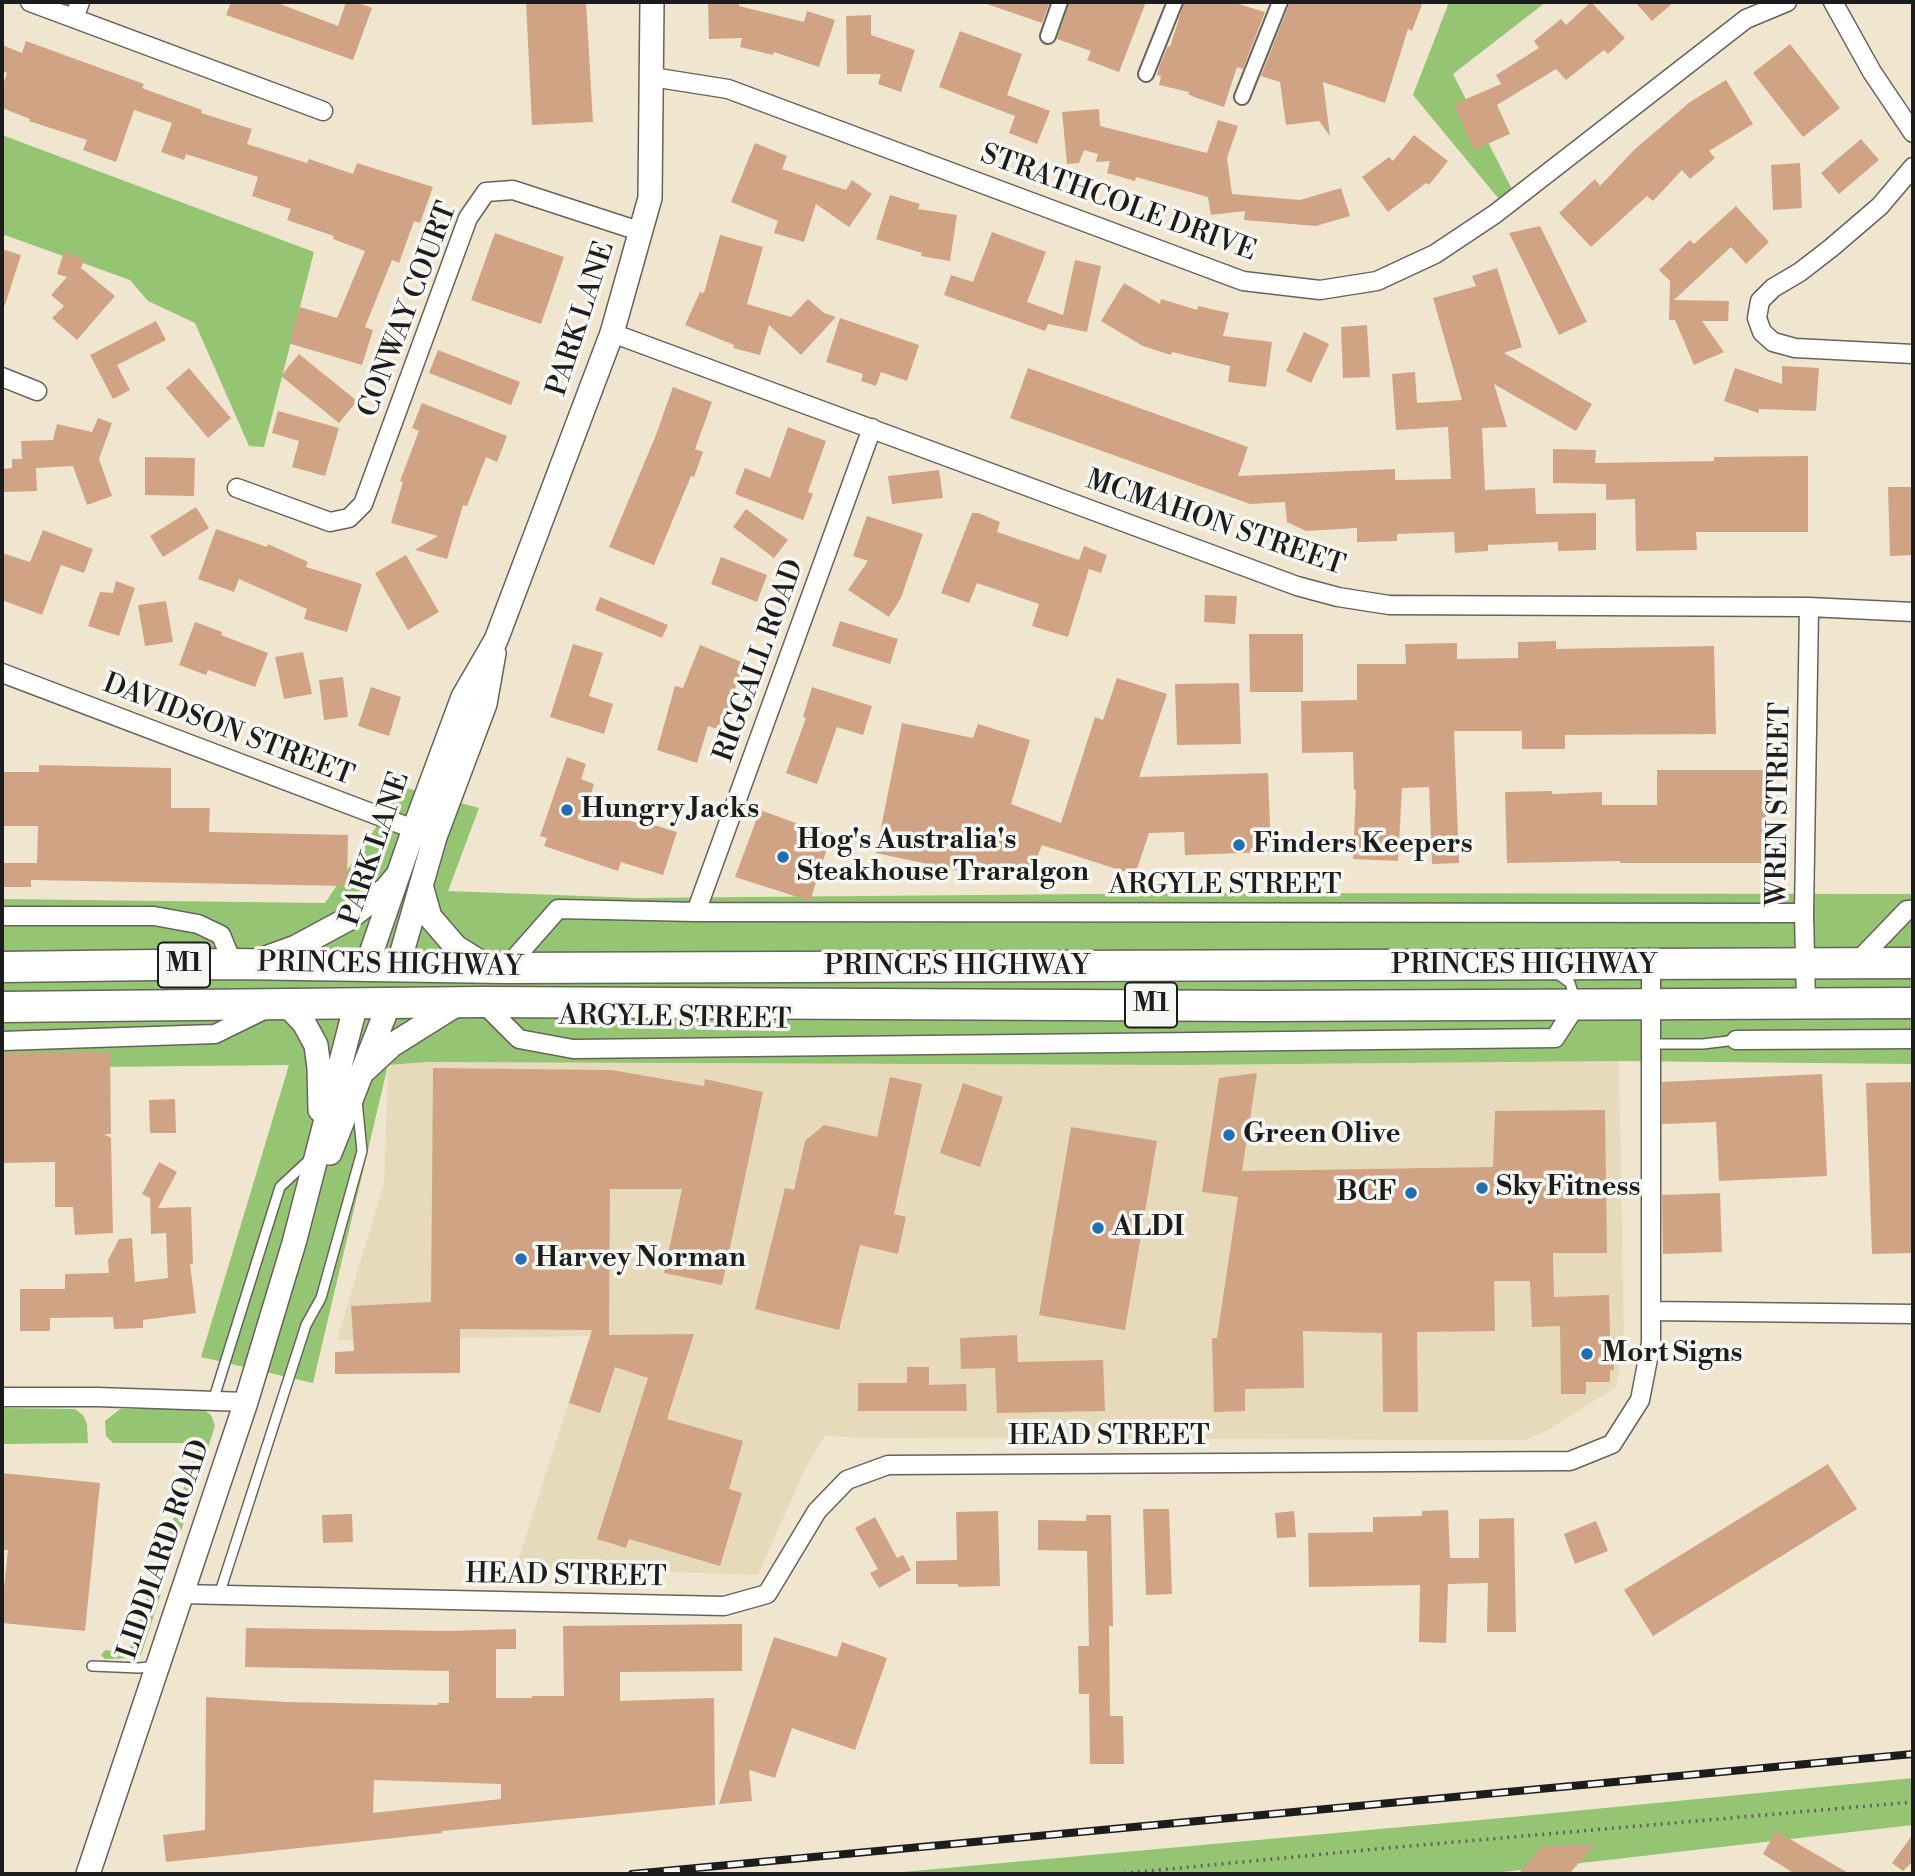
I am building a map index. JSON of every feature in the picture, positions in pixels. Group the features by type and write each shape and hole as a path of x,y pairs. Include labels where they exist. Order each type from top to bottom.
{"highway":[{"name":"PRINCES HIGHWAY","path":"2,967 242,964 498,968 1913,963"},
{"path":"356,1004 367,965"},
{"path":"389,1004 398,966"},
{"name":"PRINCES HIGHWAY","path":"2,1007 470,1003 1250,1006 1913,1003"}],"street":[{"path":"30,2 77,10 323,111"},
{"name":"PARK LANE","path":"367,965 410,877 424,833 485,704 496,640 612,333 642,232 650,198 652,2"},
{"path":"1048,36 1060,2"},
{"path":"1146,74 1175,2"},
{"path":"1242,97 1280,2"},
{"name":"STRATHCOLE DRIVE","path":"653,76 728,89 1243,281 1320,290 1377,281 1435,254 1495,214 1746,19 1787,2"},
{"path":"1833,2 1872,72 1913,133"},
{"path":"1913,167 1880,206 1841,240 1800,272 1773,288 1760,301 1757,318 1762,331 1773,342 1795,348 1913,354"},
{"name":"CONWAY COURT","path":"237,488 330,522 351,524 363,504 468,218 486,192 513,191 642,232"},
{"name":"MCMAHON STREET","path":"612,333 1297,586 1338,597 1390,605 1809,607 1913,612"},
{"path":"2,377 37,391"},
{"name":"RIGGALL ROAD","path":"696,912 872,428"},
{"name":"WREN STREET","path":"1806,1003 1804,913 1809,607"},
{"name":"DAVIDSON STREET","path":"2,673 424,833"},
{"path":"2,916 154,916 198,924 220,935 242,964 296,947 348,919 386,888 410,877 430,917 456,947 498,968"},
{"name":"PARK LANE","path":"398,966 410,877"},
{"name":"ARGYLE STREET","path":"498,968 558,909 696,912 1804,913"},
{"path":"1856,963 1907,910 1913,910"},
{"name":"HEAD STREET","path":"180,1594 723,1606 767,1594 824,1503 847,1480 888,1465 1570,1461 1612,1444 1640,1400 1651,1343 1651,966"},
{"path":"358,1083 392,1045 470,1003"},
{"name":"ARGYLE STREET","path":"470,1003 519,1039 573,1049 1555,1038 1577,1004"},
{"name":"LIDDIARD ROAD","path":"88,1874 246,1402 294,1243 356,1004"},
{"name":"LIDDIARD ROAD","path":"294,1243 389,1004"},
{"path":"2,1041 215,1034 280,1006 304,1023 316,1045 319,1068 318,1149"},
{"path":"1736,1040 1913,1039"},
{"path":"1651,1311 1913,1314"},
{"path":"2,1397 246,1402"}],"lane":[{"path":"1547,966 1570,983 1577,1004"},
{"path":"1651,1044 1703,1044 1736,1040"},
{"path":"219,1595 306,1325 321,1298 362,1151 358,1083"},
{"path":"213,1401 280,1187 318,1149"},
{"path":"92,1666 157,1666"}],"path":[{"path":"1117,1874 1913,1802"}],"shaded area":[{"path":"1619,1061 1624,1343 1616,1387 1548,1430 1526,1440 825,1436 805,1469 758,1575 516,1567 590,1336 337,1340 384,1184 388,1065 428,1062 1180,1065"}],"green space":[{"path":"1449,2 1546,2 1453,74 1515,195 1503,204 1413,95"},
{"path":"2,135 314,252 264,447 249,446 195,323 148,301 130,280 2,234"},
{"path":"403,787 479,808 448,891 638,898 1203,893 1913,894 1913,1064 1619,1061 1180,1065 428,1062 388,1065 313,1383 201,1357 289,1065 2,1068 2,899 325,903"},
{"path":"2,1408 75,1409 83,1415 87,1424 88,1443 2,1444"},
{"path":"201,1408 211,1415 215,1426 141,1655 105,1659 101,1655 105,1650 129,1650 198,1446 194,1443 113,1443 106,1436 105,1421 120,1409"},
{"path":"1913,1778 1913,1825 1485,1874 880,1874 1502,1818"}],"building":[{"path":"231,2 275,2 338,26 346,2 356,2 372,8 353,60 226,15"},
{"path":"526,2 586,2 593,122 532,125"},
{"path":"708,2 739,2 739,6 804,22 807,11 835,20 819,67 774,52 773,55 740,47 742,38 709,39"},
{"path":"1050,2 1042,23 987,4"},
{"path":"1069,2 1146,2 1119,72 1087,60 1091,51 1057,39"},
{"path":"1184,2 1232,2 1265,12 1243,69 1237,67 1224,107 1194,97 1188,94 1189,92 1159,85 1159,67 1168,46 1170,47"},
{"path":"1290,2 1423,2 1412,31 1408,29 1385,103 1323,82 1330,136 1319,121 1286,125 1280,82 1261,76"},
{"path":"1591,2 1625,38 1608,54 1604,50 1566,80 1556,69 1497,105 1510,134 1474,150 1454,104 1501,84 1496,75 1539,48 1534,41 1561,19 1566,25"},
{"path":"1635,2 1674,2 1652,21"},
{"path":"871,15 871,35 915,50 901,92 878,84 881,74 847,74 846,16"},
{"path":"960,31 1022,54 1007,95 1050,111 1037,144 1009,133 1015,116 939,87"},
{"path":"26,41 144,84 142,88 202,110 201,113 252,129 247,144 307,163 309,159 353,174 357,163 433,187 420,223 414,221 399,263 392,260 365,327 373,330 362,365 291,344 291,337 300,307 337,318 365,251 333,239 334,236 287,220 291,209 252,196 258,177 186,154 184,160 161,152 172,123 134,110 116,162 83,150 87,140 29,121 30,119 2,108 2,88 7,73 2,71 2,45 22,53"},
{"path":"1790,44 1840,108 1803,137 1753,73"},
{"path":"1726,80 1753,124 1709,151 1715,158 1690,179 1682,170 1653,201 1647,196 1591,247 1559,213 1595,179 1600,186 1635,149 1690,102"},
{"path":"1099,109 1100,126 1207,153 1218,120 1238,126 1227,158 1232,194 1300,200 1341,188 1350,216 1316,226 1244,220 1245,211 1211,215 1208,197 1136,177 1135,181 1107,173 1110,161 1096,162 1098,154 1084,150 1079,163 1067,164 1062,112"},
{"path":"1414,135 1448,161 1429,185 1426,183 1388,212 1362,177 1389,157 1393,161"},
{"path":"1861,139 1879,160 1839,194 1821,173"},
{"path":"755,143 787,156 782,169 846,190 852,180 872,194 849,227 816,204 804,242 774,233 778,221 731,202"},
{"path":"1800,163 1802,208 1773,210 1771,165"},
{"path":"890,195 920,204 918,209 957,215 950,261 921,256 922,253 876,239"},
{"path":"1736,206 1769,242 1746,264 1731,247 1674,300 1729,301 1728,321 1702,321 1724,352 1694,365 1675,320 1669,320 1670,281 1659,270 1690,240 1694,244"},
{"path":"1540,226 1587,322 1559,335 1509,233"},
{"path":"992,232 1046,252 1027,302 1063,315 1075,260 1101,266 1087,332 1048,324 1045,331 944,295 951,275 973,282"},
{"path":"495,233 564,257 541,324 471,300"},
{"path":"720,235 763,247 747,304 791,317 808,299 824,313 836,317 801,355 769,325 760,355 733,348 734,345 685,325 700,292 704,293"},
{"path":"2,249 21,255 5,305 2,305"},
{"path":"64,252 84,259 81,268 115,296 77,340 52,318 64,306 51,295 67,277 57,274"},
{"path":"1497,268 1522,347 1504,353 1592,404 1576,431 1494,384 1507,427 1482,428 1485,490 1535,488 1536,514 1596,513 1596,550 1558,551 1558,542 1488,545 1488,551 1455,553 1454,532 1397,534 1397,541 1357,542 1357,528 1306,531 1287,522 1285,502 1250,504 1010,418 1028,368 1248,447 1238,476 1395,469 1395,480 1451,479 1448,427 1396,430 1392,374 1415,372 1417,403 1462,400 1433,298 1476,286 1472,276"},
{"path":"1124,283 1160,304 1161,299 1197,310 1198,306 1229,313 1223,336 1272,342 1266,387 1228,382 1230,366 1172,352 1171,355 1143,346 1101,321"},
{"path":"840,318 919,345 907,381 881,372 876,386 861,381 863,374 826,362"},
{"path":"156,321 166,340 117,365 130,390 113,399 90,355"},
{"path":"1367,325 1370,377 1343,378 1341,327"},
{"path":"1304,332 1329,344 1311,383 1286,371"},
{"path":"438,350 520,382 511,405 429,373"},
{"path":"299,354 357,401 339,423 281,376"},
{"path":"1782,366 1819,368 1816,411 1759,409 1758,413 1724,401 1735,368 1782,384"},
{"path":"189,368 231,418 208,438 166,388"},
{"path":"673,387 712,402 695,449 703,452 654,565 609,547"},
{"path":"422,403 507,436 497,462 486,457 467,506 463,505 447,559 415,550 438,536 391,523 403,482 400,481 419,431 412,428"},
{"path":"278,411 339,428 325,476 292,467 299,441 272,433"},
{"path":"98,418 112,423 99,459 112,496 87,505 73,466 36,468 37,491 2,492 2,469 12,468 12,459 22,459 21,441 53,440 57,424 92,432"},
{"path":"788,427 826,441 808,492 813,494 803,520 735,494 745,468 770,478"},
{"path":"1553,449 1596,450 1595,463 1808,456 1808,532 1696,532 1697,550 1636,551 1635,499 1606,500 1606,484 1553,483"},
{"path":"145,457 195,458 194,496 145,495"},
{"path":"939,470 943,498 892,504 888,476"},
{"path":"1888,487 1913,487 1913,555 1890,556"},
{"path":"196,507 209,528 163,557 150,536"},
{"path":"746,509 788,540 774,558 733,527"},
{"path":"972,513 1000,522 997,532 1079,560 1084,546 1107,555 1101,573 1089,569 1068,637 1032,626 1039,604 977,583 969,603 941,593"},
{"path":"867,516 923,534 901,598 889,617 848,590 868,561 853,556"},
{"path":"216,529 267,547 268,544 308,562 306,567 362,584 347,632 304,619 307,609 239,579 234,592 198,579"},
{"path":"43,530 93,549 84,573 61,565 42,615 2,600 2,553 30,562"},
{"path":"406,555 439,612 408,630 375,573"},
{"path":"721,557 767,575 757,602 711,584"},
{"path":"116,581 135,588 119,636 88,626 100,592 113,593"},
{"path":"1205,595 1237,596 1235,624 1204,622"},
{"path":"600,597 668,625 662,638 595,610"},
{"path":"166,601 173,642 145,646 138,605"},
{"path":"840,621 898,639 890,664 832,646"},
{"path":"195,622 268,653 255,687 208,670 206,675 179,665"},
{"path":"1249,634 1303,634 1303,692 1250,692"},
{"path":"1556,641 1556,649 1714,646 1716,734 1565,735 1565,749 1522,749 1522,731 1454,731 1459,863 1432,864 1429,787 1402,788 1398,861 1353,859 1356,790 1353,752 1302,753 1301,701 1357,700 1357,664 1406,664 1405,644 1457,643 1457,659 1518,658 1518,642"},
{"path":"573,644 603,653 589,696 613,704 604,734 550,717"},
{"path":"700,645 744,663 721,730 708,726 697,763 657,750 675,686 683,688"},
{"path":"303,652 312,694 284,699 275,657"},
{"path":"343,677 348,717 324,720 319,680"},
{"path":"1117,678 1167,694 1139,777 1268,773 1271,852 1185,855 1184,832 1149,833 1135,875 1042,845 1033,868 999,870 973,860 970,873 876,853 902,723 973,738 978,724 1030,740 1011,804 1061,823 1095,717 1103,720"},
{"path":"1239,683 1241,744 1177,745 1175,684"},
{"path":"371,687 401,697 389,736 358,726"},
{"path":"812,687 872,706 863,735 837,727 817,784 786,773 806,718 803,717"},
{"path":"567,757 586,764 581,779 594,784 587,807 643,825 644,822 677,832 663,875 621,862 618,871 544,846 547,838 540,836"},
{"path":"39,765 171,768 171,808 210,808 209,832 348,835 347,886 31,880 31,887 2,887 2,863 37,863 38,826 2,826 2,772 39,772"},
{"path":"1657,770 1766,770 1766,863 1507,863 1505,792 1602,792 1602,805 1657,805"},
{"name":"Hog's Australia's Steakhouse Traralgon","path":"760,810 831,836 810,901 735,877"},
{"path":"110,1052 111,1134 104,1134 111,1138 113,1233 75,1235 73,1207 55,1207 55,1162 2,1163 2,1053"},
{"path":"433,1068 611,1070 704,1086 705,1079 763,1092 722,1285 664,1273 682,1189 610,1189 609,1335 694,1334 667,1419 743,1441 729,1489 742,1493 720,1566 629,1539 626,1548 597,1539 648,1378 615,1367 600,1413 569,1403 592,1330 460,1329 460,1373 335,1374 335,1352 354,1351 351,1306 431,1302"},
{"path":"1257,1073 1242,1171 1493,1167 1495,1111 1605,1110 1607,1253 1553,1253 1554,1297 1609,1295 1610,1337 1614,1337 1614,1370 1610,1370 1610,1382 1586,1382 1586,1394 1561,1394 1560,1326 1532,1327 1530,1281 1494,1281 1495,1331 1417,1332 1418,1412 1383,1412 1382,1333 1303,1331 1304,1388 1245,1389 1245,1411 1214,1412 1212,1338 1217,1338 1238,1197 1202,1192 1219,1078"},
{"path":"1822,1074 1827,1176 1719,1181 1716,1122 1662,1124 1662,1082"},
{"path":"890,1077 922,1084 894,1214 906,1217 898,1254 860,1245 839,1330 755,1309 785,1188 794,1190 805,1141 824,1125 877,1137"},
{"path":"1913,1082 1913,1253 1872,1254 1866,1083"},
{"path":"963,1083 1003,1097 980,1167 940,1153"},
{"path":"175,1099 176,1133 150,1133 149,1100"},
{"name":"ALDI","path":"1071,1127 1157,1141 1125,1330 1039,1315"},
{"path":"159,1162 177,1172 158,1208 191,1207 193,1264 190,1264 196,1313 143,1320 143,1328 114,1329 113,1317 50,1318 50,1331 20,1331 20,1289 65,1289 65,1274 109,1273 108,1260 119,1239 132,1238 135,1282 168,1278 166,1233 151,1234 150,1198 142,1194"},
{"path":"1720,1193 1722,1252 1663,1254 1662,1195"},
{"path":"1017,1335 1018,1362 1103,1360 1105,1411 997,1413 995,1368 961,1369 960,1338"},
{"path":"907,1367 929,1367 929,1385 966,1384 967,1411 858,1411 858,1383 907,1383"},
{"path":"1828,1464 1857,1509 1653,1636 1624,1590"},
{"path":"2,1473 100,1483 85,1631 2,1623 2,1587 8,1550 2,1550"},
{"path":"1143,1509 1169,1509 1172,1594 1146,1595"},
{"path":"1448,1510 1450,1558 1479,1558 1479,1519 1514,1518 1516,1632 1487,1632 1488,1583 1448,1584 1446,1643 1419,1642 1420,1585 1309,1587 1308,1533 1373,1532 1373,1517 1422,1516 1422,1511"},
{"path":"998,1511 1000,1586 916,1584 916,1561 957,1560 956,1512"},
{"path":"1294,1511 1296,1537 1277,1538 1275,1513"},
{"path":"352,1514 353,1542 323,1543 322,1515"},
{"path":"1086,1515 1111,1515 1113,1626 1109,1626 1110,1716 1123,1716 1124,1764 1090,1764 1089,1694 1079,1694 1078,1646 1089,1646 1087,1551 1038,1550 1038,1520 1086,1521"},
{"path":"875,1517 897,1558 903,1555 911,1570 879,1588 870,1573 878,1569 855,1528"},
{"path":"1596,1521 1608,1551 1575,1564 1564,1534"},
{"path":"742,1624 742,1671 620,1672 620,1701 714,1698 715,1805 442,1831 166,1862 163,1835 205,1830 206,1697 286,1702 449,1703 449,1671 245,1667 246,1628 449,1631 516,1629 516,1649 496,1649 496,1698 532,1698 564,1696 563,1626","holes":["374,1780 501,1784 501,1799 373,1813"]},
{"path":"774,1637 837,1657 842,1642 887,1658 855,1750 792,1728 775,1778 749,1770 752,1801 719,1804"},
{"path":"1776,1831 1850,1874 1795,1874 1763,1854"},
{"path":"1913,1834 1913,1861 1903,1871 1892,1863"},
{"path":"1595,1845 1569,1874 1518,1874 1543,1846"}],"railway":[{"path":"632,1874 1913,1754"}],"place":[{"name":"Hungry Jacks","path":"567,810"},
{"name":"Finders Keepers","path":"1239,845"},
{"name":"Hog's Australia's Steakhouse Traralgon","path":"783,857"},
{"name":"Green Olive","path":"1229,1135"},
{"name":"Sky Fitness","path":"1482,1188"},
{"name":"BCF","path":"1411,1193"},
{"name":"ALDI","path":"1098,1228"},
{"name":"Harvey Norman","path":"521,1259"},
{"name":"Mort Signs","path":"1587,1354"}]}
